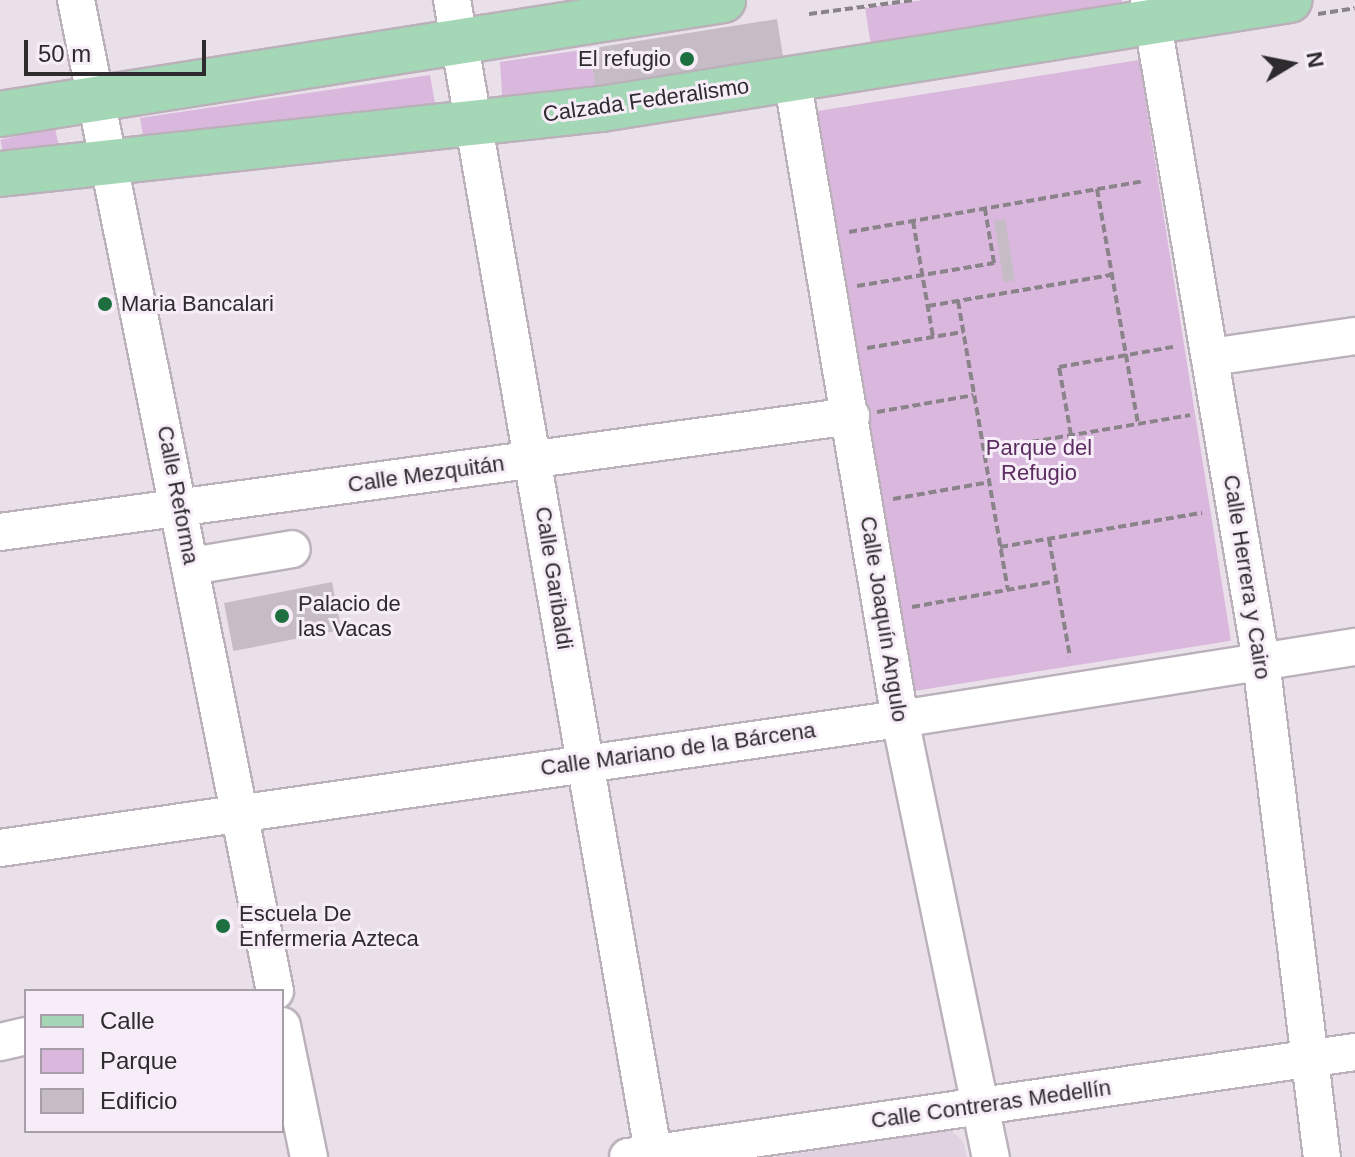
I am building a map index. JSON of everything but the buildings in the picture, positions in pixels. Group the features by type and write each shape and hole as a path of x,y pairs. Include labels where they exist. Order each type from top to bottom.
{"main road":[{"path":"0,114 97,102 723,0"},
{"name":"Calzada Federalismo","path":"0,174 107,159 474,124 792,78 1150,10 1289,0"}],"street":[{"name":"Calle Reforma","path":"76,0 181,507 275,989"},
{"name":"Calle Garibaldi","path":"452,0 536,459 645,1156"},
{"name":"Calle Herrera y Cairo","path":"1150,10 1261,661 1300,862 1311,1059 1322,1157"},
{"name":"Calle Joaquín Angulo","path":"792,78 900,719 991,1157"},
{"path":"1211,357 1355,336"},
{"name":"Calle Mezquitán","path":"0,532 851,416"},
{"path":"192,566 292,549"},
{"name":"Calle Mariano de la Bárcena","path":"0,848 583,762 900,719 1355,647"},
{"path":"0,1042 24,1036"},
{"path":"284,1036 309,1157"},
{"name":"Calle Contreras Medellín","path":"645,1156 1355,1052"}],"path":[{"path":"809,14 914,0"},
{"path":"847,233 1144,181"},
{"path":"1097,189 1138,423"},
{"path":"856,286 994,263 985,209"},
{"path":"913,221 933,337"},
{"path":"928,306 1112,275"},
{"path":"958,301 1008,590"},
{"path":"867,348 963,332"},
{"path":"1071,435 1059,367 1173,347"},
{"path":"851,416 974,395"},
{"path":"984,450 1220,409"},
{"path":"893,499 989,482"},
{"path":"1000,547 1202,513"},
{"path":"1049,539 1070,657"},
{"path":"912,607 1057,581"}],"shaded area":[{"path":"951,1130 963,1141 967,1157 774,1157"}],"green space":[{"path":"923,0 1122,0 1123,13 872,52 865,8"},
{"path":"589,49 598,100 503,108 500,62"},
{"name":"Parque del Refugio","path":"1139,60 1231,641 908,692 816,111"},
{"path":"430,75 438,121 145,147 140,118"},
{"path":"55,128 61,157 6,169 0,140"}],"place":[{"name":"El refugio","path":"687,59"},
{"name":"Maria Bancalari","path":"105,304"},
{"name":"Palacio de las Vacas","path":"282,616"},
{"name":"Escuela De Enfermeria Azteca","path":"223,926"}]}
